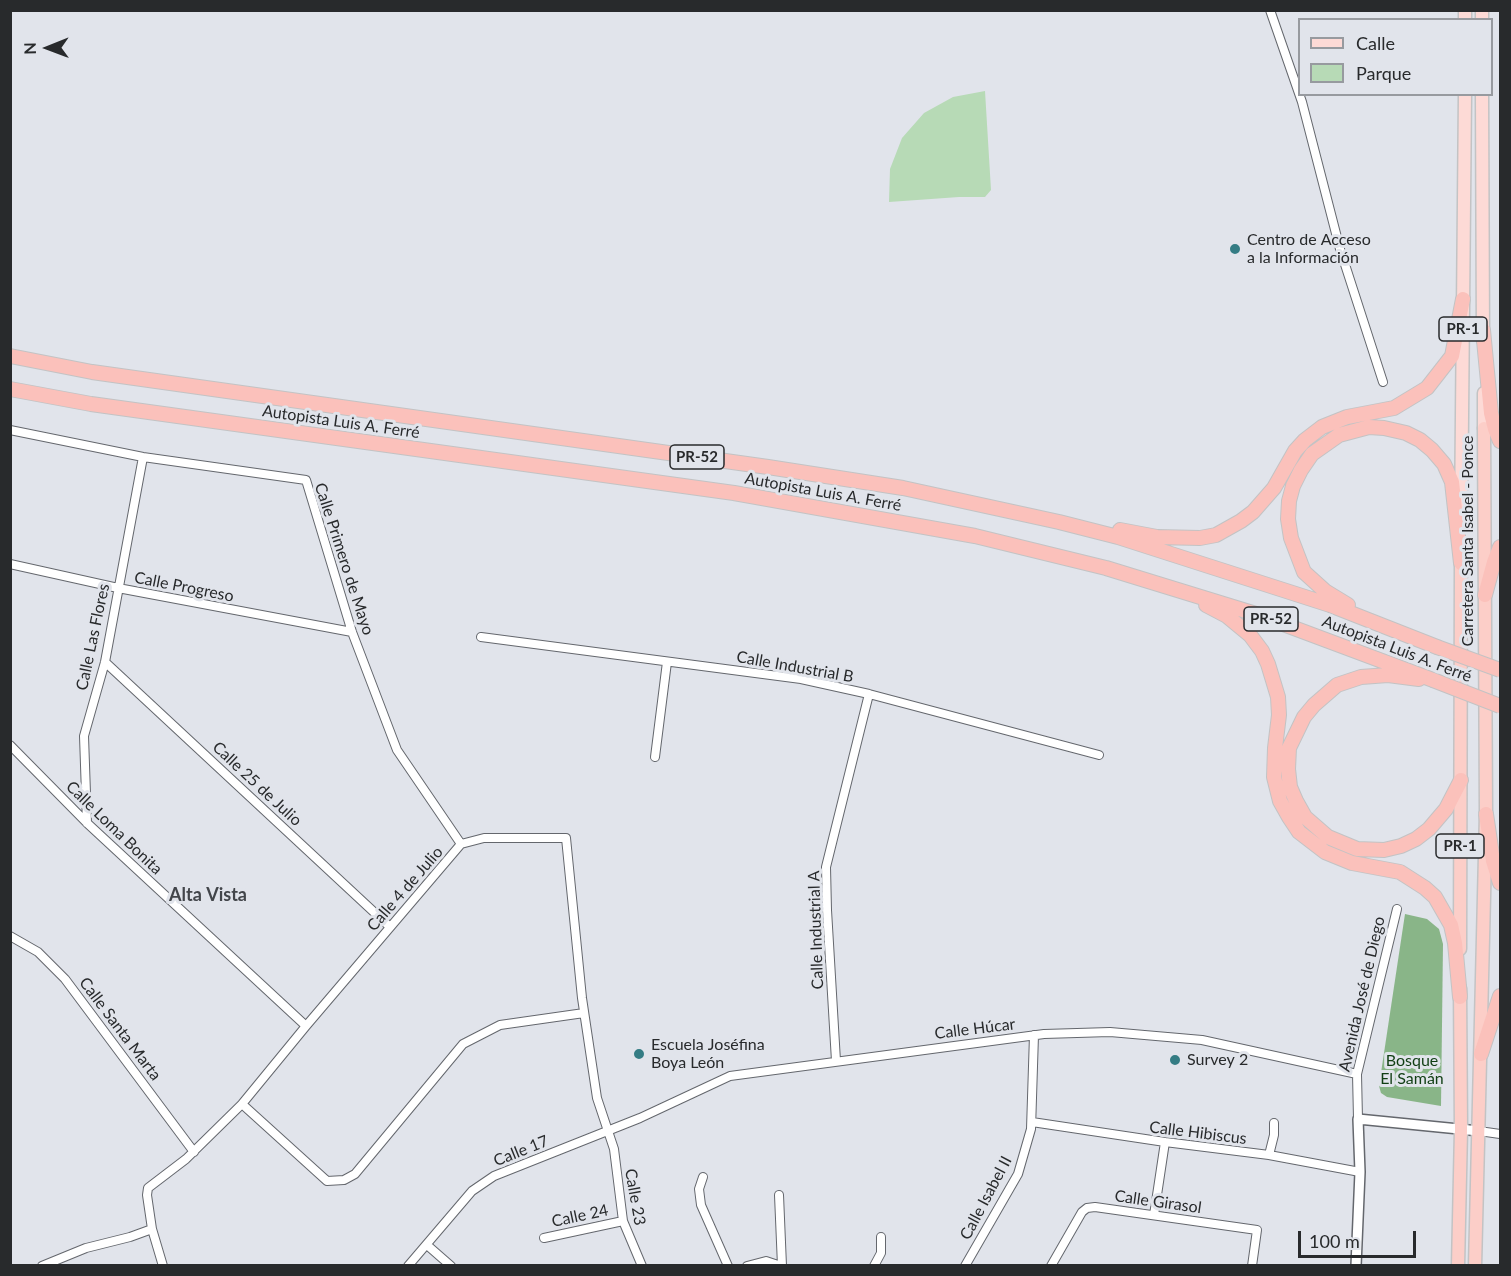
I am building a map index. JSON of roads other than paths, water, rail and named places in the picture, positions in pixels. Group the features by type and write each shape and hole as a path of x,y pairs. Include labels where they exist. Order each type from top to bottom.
{"highway":[{"path":"1059,522 1090,522 1125,531 1177,539 1216,535 1230,528 1253,512 1264,500 1274,488 1295,452 1305,440 1322,427 1347,417 1394,408 1428,388 1452,356 1463,299"},
{"path":"1483,330 1491,413 1500,441"},
{"name":"Autopista Luis A. Ferré","path":"10,356 92,372 903,488 1059,522 1140,544 1330,605 1500,670"},
{"name":"Autopista Luis A. Ferré","path":"10,388 91,404 734,493 975,536 1106,568 1259,615 1500,706"},
{"path":"1370,621 1325,591 1304,572 1291,538 1288,519 1293,486 1312,454 1325,443 1352,430 1369,427 1406,433 1420,440 1432,450 1444,464 1452,482 1461,562"},
{"name":"Carretera Santa Isabel - Ponce","path":"1479,1131 1486,814 1484,428"},
{"path":"1485,595 1500,547"},
{"name":"Carretera Santa Isabel - Ponce","path":"1461,562 1461,1130"},
{"path":"1106,568 1206,605 1227,616 1250,634 1268,664 1278,697 1275,777 1280,801 1289,817 1299,832 1325,852 1352,862 1400,872 1412,878 1435,897 1451,925 1460,997"},
{"path":"1434,680 1388,675 1361,676 1343,682 1326,693 1304,717 1294,734 1289,748 1290,786 1305,817 1317,829 1341,844 1369,851 1401,846 1430,829 1446,809 1461,780"},
{"path":"1486,814 1493,861 1500,883"},
{"path":"1481,1054 1500,996"},
{"name":"PR-1","path":"1458,1266 1461,1130"},
{"name":"PR-1","path":"1475,1266 1479,1131"}],"main road":[{"name":"Carretera Santa Isabel - Ponce","path":"1461,562 1465,96"},
{"name":"Carretera Santa Isabel - Ponce","path":"1482,96 1484,428"}],"street":[{"path":"1270,10 1298,90"},
{"path":"1300,96 1340,249 1383,382"},
{"name":"Calle Primero de Mayo","path":"10,430 143,457 306,480 352,632 397,750 461,844"},
{"name":"Calle Las Flores","path":"87,823 84,736 105,662 143,457"},
{"name":"Calle Progreso","path":"10,564 118,588 352,632"},
{"name":"Calle Industrial B","path":"481,637 801,679 869,694 1099,754"},
{"name":"Calle 25 de Julio","path":"105,662 390,927"},
{"path":"655,757 667,662"},
{"name":"Calle Industrial A","path":"836,1061 826,910 826,867 869,694"},
{"name":"Calle Loma Bonita","path":"10,745 87,823 306,1026"},
{"name":"Calle 4 de Julio","path":"152,1229 148,1188 194,1152 242,1104 461,844 484,838 566,838 584,1013 597,1098 606,1132"},
{"name":"Avenida José de Diego","path":"1356,1266 1360,1172 1357,1074 1397,909"},
{"name":"Calle Santa Marta","path":"10,936 38,952 65,979 194,1152"},
{"path":"242,1104 327,1181 344,1180 355,1174 463,1044 500,1025 584,1013"},
{"name":"Calle Húcar","path":"606,1132 730,1076 1034,1035 1110,1032 1202,1040 1357,1074"},
{"name":"Calle Isabel II","path":"965,1266 1018,1174 1032,1122 1034,1035"},
{"path":"1358,1119 1500,1134"},
{"name":"Calle Hibiscus","path":"1032,1122 1269,1155 1360,1172"},
{"path":"1269,1155 1274,1135 1274,1123"},
{"name":"Calle 23","path":"606,1132 614,1149 622,1221 642,1266"},
{"name":"Calle 17","path":"408,1266 472,1191 488,1179 606,1132"},
{"path":"1155,1215 1165,1142"},
{"path":"703,1177 699,1189 701,1205 728,1266"},
{"path":"747,1266 766,1261 782,1266 779,1196"},
{"name":"Calle Girasol","path":"1051,1266 1082,1212 1087,1208 1257,1230 1252,1266"},
{"name":"Calle 24","path":"544,1238 622,1221"},
{"path":"42,1266 86,1248 152,1229 163,1266"},
{"path":"874,1266 881,1253 881,1237"},
{"path":"427,1245 451,1266"}],"place":[{"name":"Centro de Acceso a la Información","path":"1235,249"},
{"name":"Escuela Joséfina Boya León","path":"639,1054"},
{"name":"Survey 2","path":"1175,1060"}],"district":[{"name":"Alta Vista","path":"208,895"}],"park label":[{"name":"Bosque El Samán","path":"1412,1070"}]}
